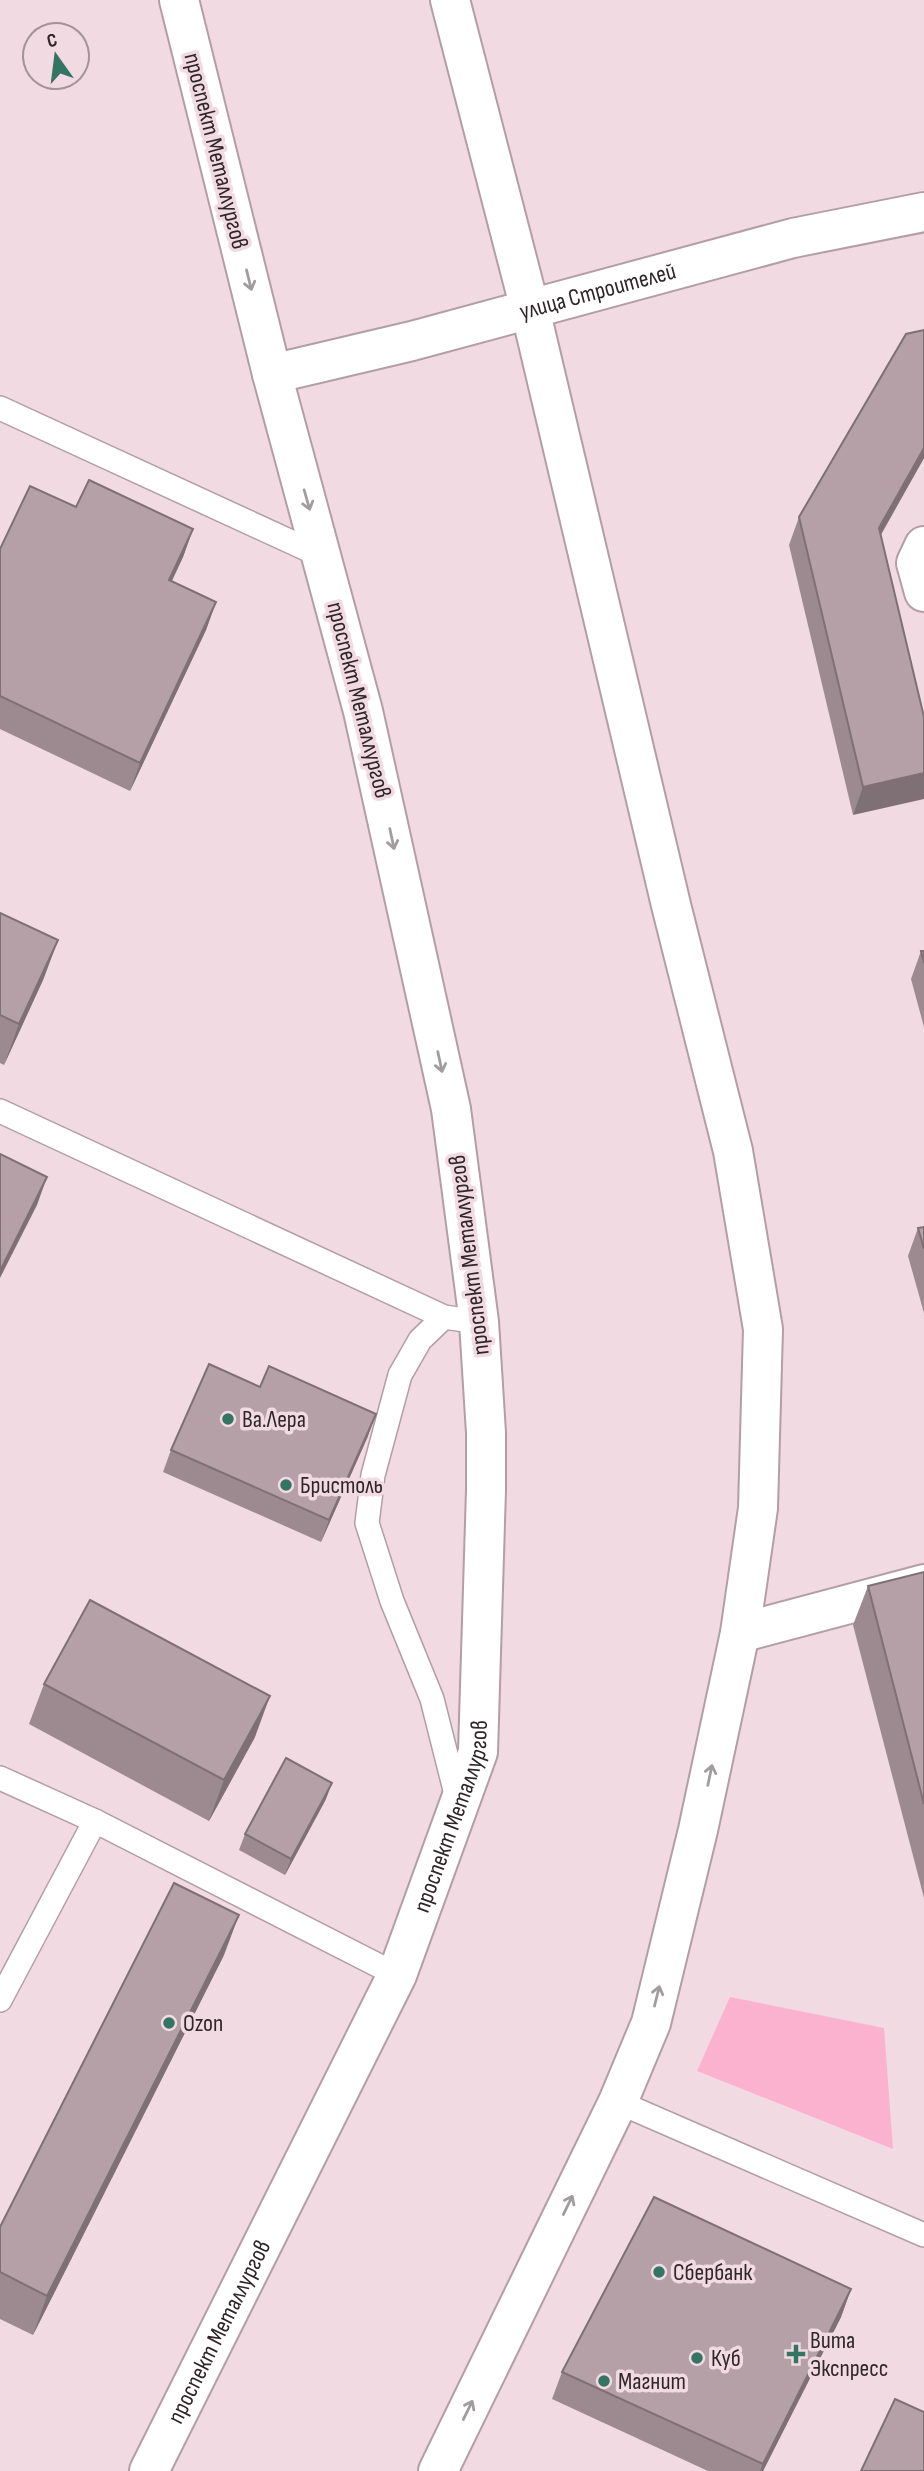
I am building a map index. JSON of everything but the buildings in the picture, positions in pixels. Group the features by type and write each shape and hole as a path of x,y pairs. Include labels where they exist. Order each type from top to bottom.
{"street":[{"name":"проспект Металлургов","path":"149,2471 397,1975 478,1752 486,1433 462,1320 451,1109 363,710 324,557 272,374 178,0"},
{"path":"439,2471 618,2102 651,2023 698,1830 740,1633 758,1508 763,1329 733,1151 668,891 530,309 450,0"},
{"name":"улица Строителей","path":"272,374 412,341 793,238 924,212"},
{"path":"924,546 916,563 924,592"},
{"path":"740,1633 924,1584"}],"lane":[{"path":"0,408 324,557"},
{"path":"0,1111 462,1320"},
{"path":"459,1805 432,1699 392,1601 367,1523 373,1475 400,1375 420,1340 462,1320"},
{"path":"0,1778 95,1821 397,1975"},
{"path":"0,2000 95,1821"},
{"path":"618,2102 924,2235"}],"shaded area":[{"path":"730,1997 884,2028 893,2149 697,2071"}],"place":[{"name":"Ва.Лера","path":"228,1419"},
{"name":"Бристоль","path":"286,1485"},
{"name":"Ozon","path":"169,2023"},
{"name":"Сбербанк","path":"659,2272"},
{"name":"Вита Экспресс","path":"796,2354"},
{"name":"Куб","path":"697,2358"},
{"name":"Магнит","path":"604,2381"}]}
